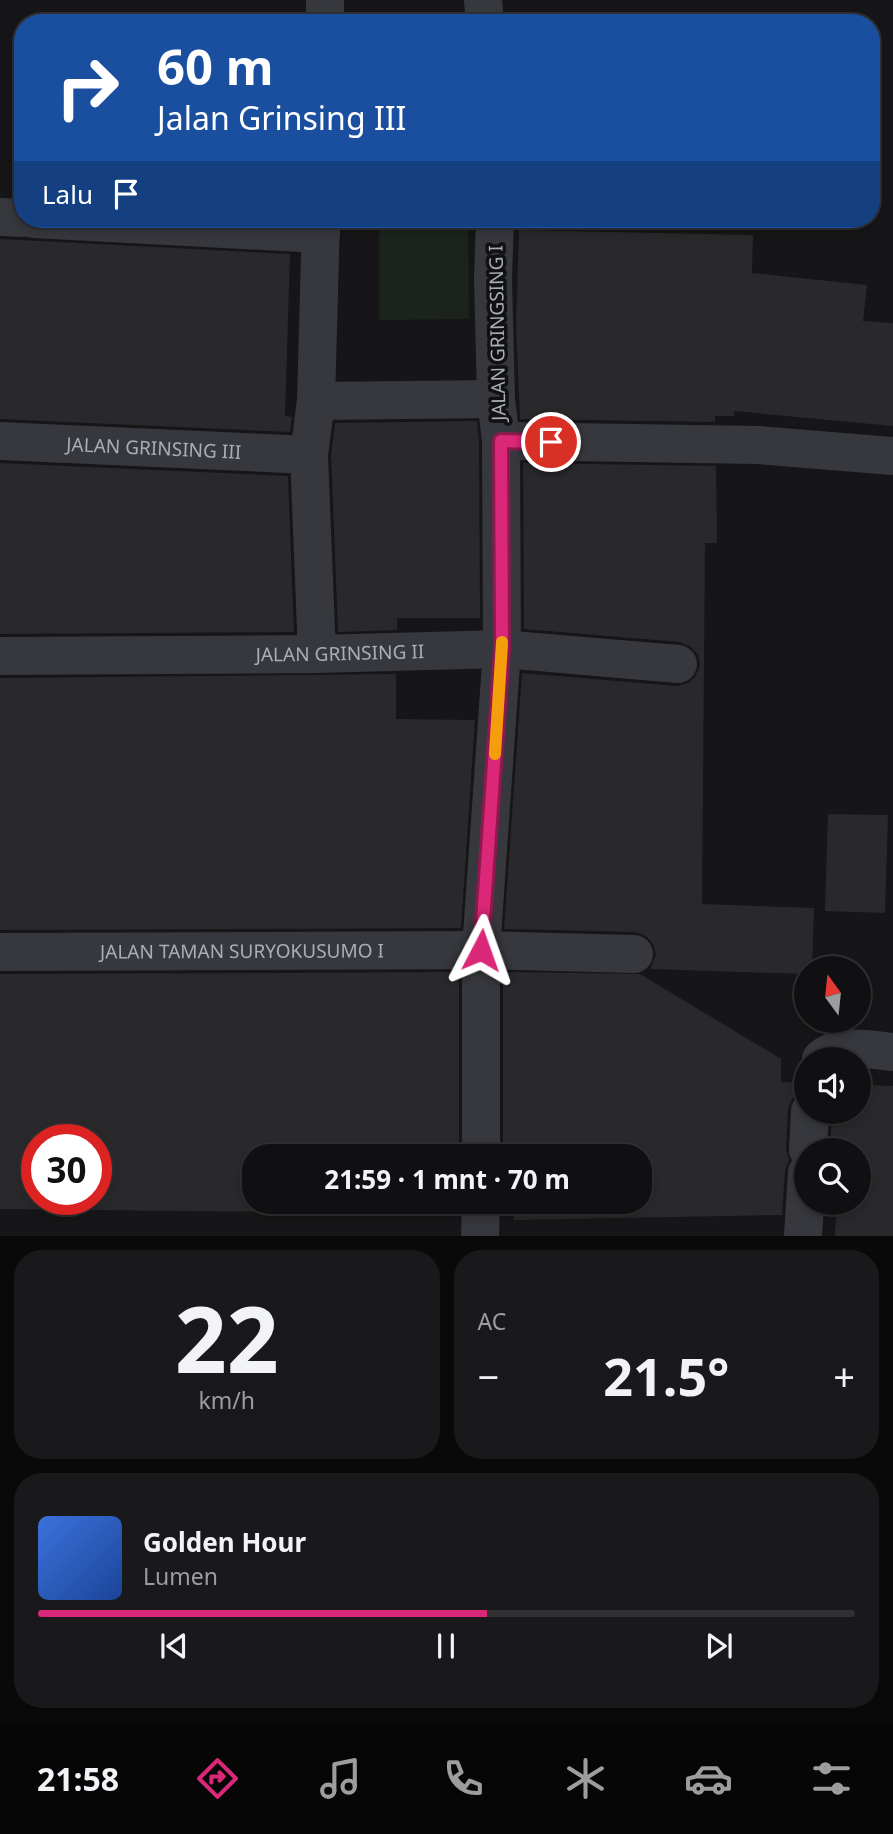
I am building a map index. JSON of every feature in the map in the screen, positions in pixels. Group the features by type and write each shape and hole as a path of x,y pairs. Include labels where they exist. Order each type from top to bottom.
{"street":[{"path":"317,654 309,455 316,401 321,228"},
{"name":"JALAN GRINGSING I","path":"481,1144 481,950 502,649 501,441 496,399 495,228"},
{"path":"316,401 496,399"},
{"name":"JALAN GRINSING III","path":"0,441 309,455"},
{"path":"501,441 727,445 893,456"},
{"name":"JALAN GRINSING II","path":"0,656 317,654 502,649 678,664"},
{"name":"JALAN TAMAN SURYOKUSUMO I","path":"0,952 481,950 634,954"},
{"path":"871,1051 893,1052"},
{"path":"480,1236 481,1214"},
{"path":"803,1236 804,1215"}],"shaded area":[{"path":"379,228 468,228 469,319 379,320"}],"building":[{"path":"519,230 753,235 752,273 867,285 863,321 893,323 893,426 734,411 734,416 715,416 715,422 520,419 516,325"},
{"path":"0,239 290,254 285,416 292,417 290,432 0,419"},
{"path":"477,421 480,618 397,618 397,630 338,632 331,456 335,423"},
{"path":"0,463 288,476 294,632 0,634"},
{"path":"523,463 716,466 717,543 705,543 702,904 814,908 812,956 794,956 794,974 650,969 656,955 653,944 646,936 635,932 504,929 522,673 677,686 688,683 695,677 700,665 698,655 691,647 680,642 524,629"},
{"path":"396,674 396,719 475,720 461,928 0,930 0,678"},
{"path":"828,814 888,815 885,913 825,911"},
{"path":"459,972 459,1144 242,1144 242,1212 112,1210 112,1124 21,1124 21,1209 0,1209 0,974"},
{"path":"503,972 640,974 781,1059 781,1082 794,1082 794,1097 788,1109 786,1149 789,1160 785,1171 782,1215 514,1220 514,1216 502,1214 652,1214 652,1144 503,1144"},
{"path":"871,1085 893,1086 893,1236 835,1236 836,1215 871,1215 871,1138 831,1138 831,1124 871,1124"}],"slow traffic":[{"path":"495,754 502,642"}],"route":[{"path":"481,950 502,649 501,441 551,442"}]}
